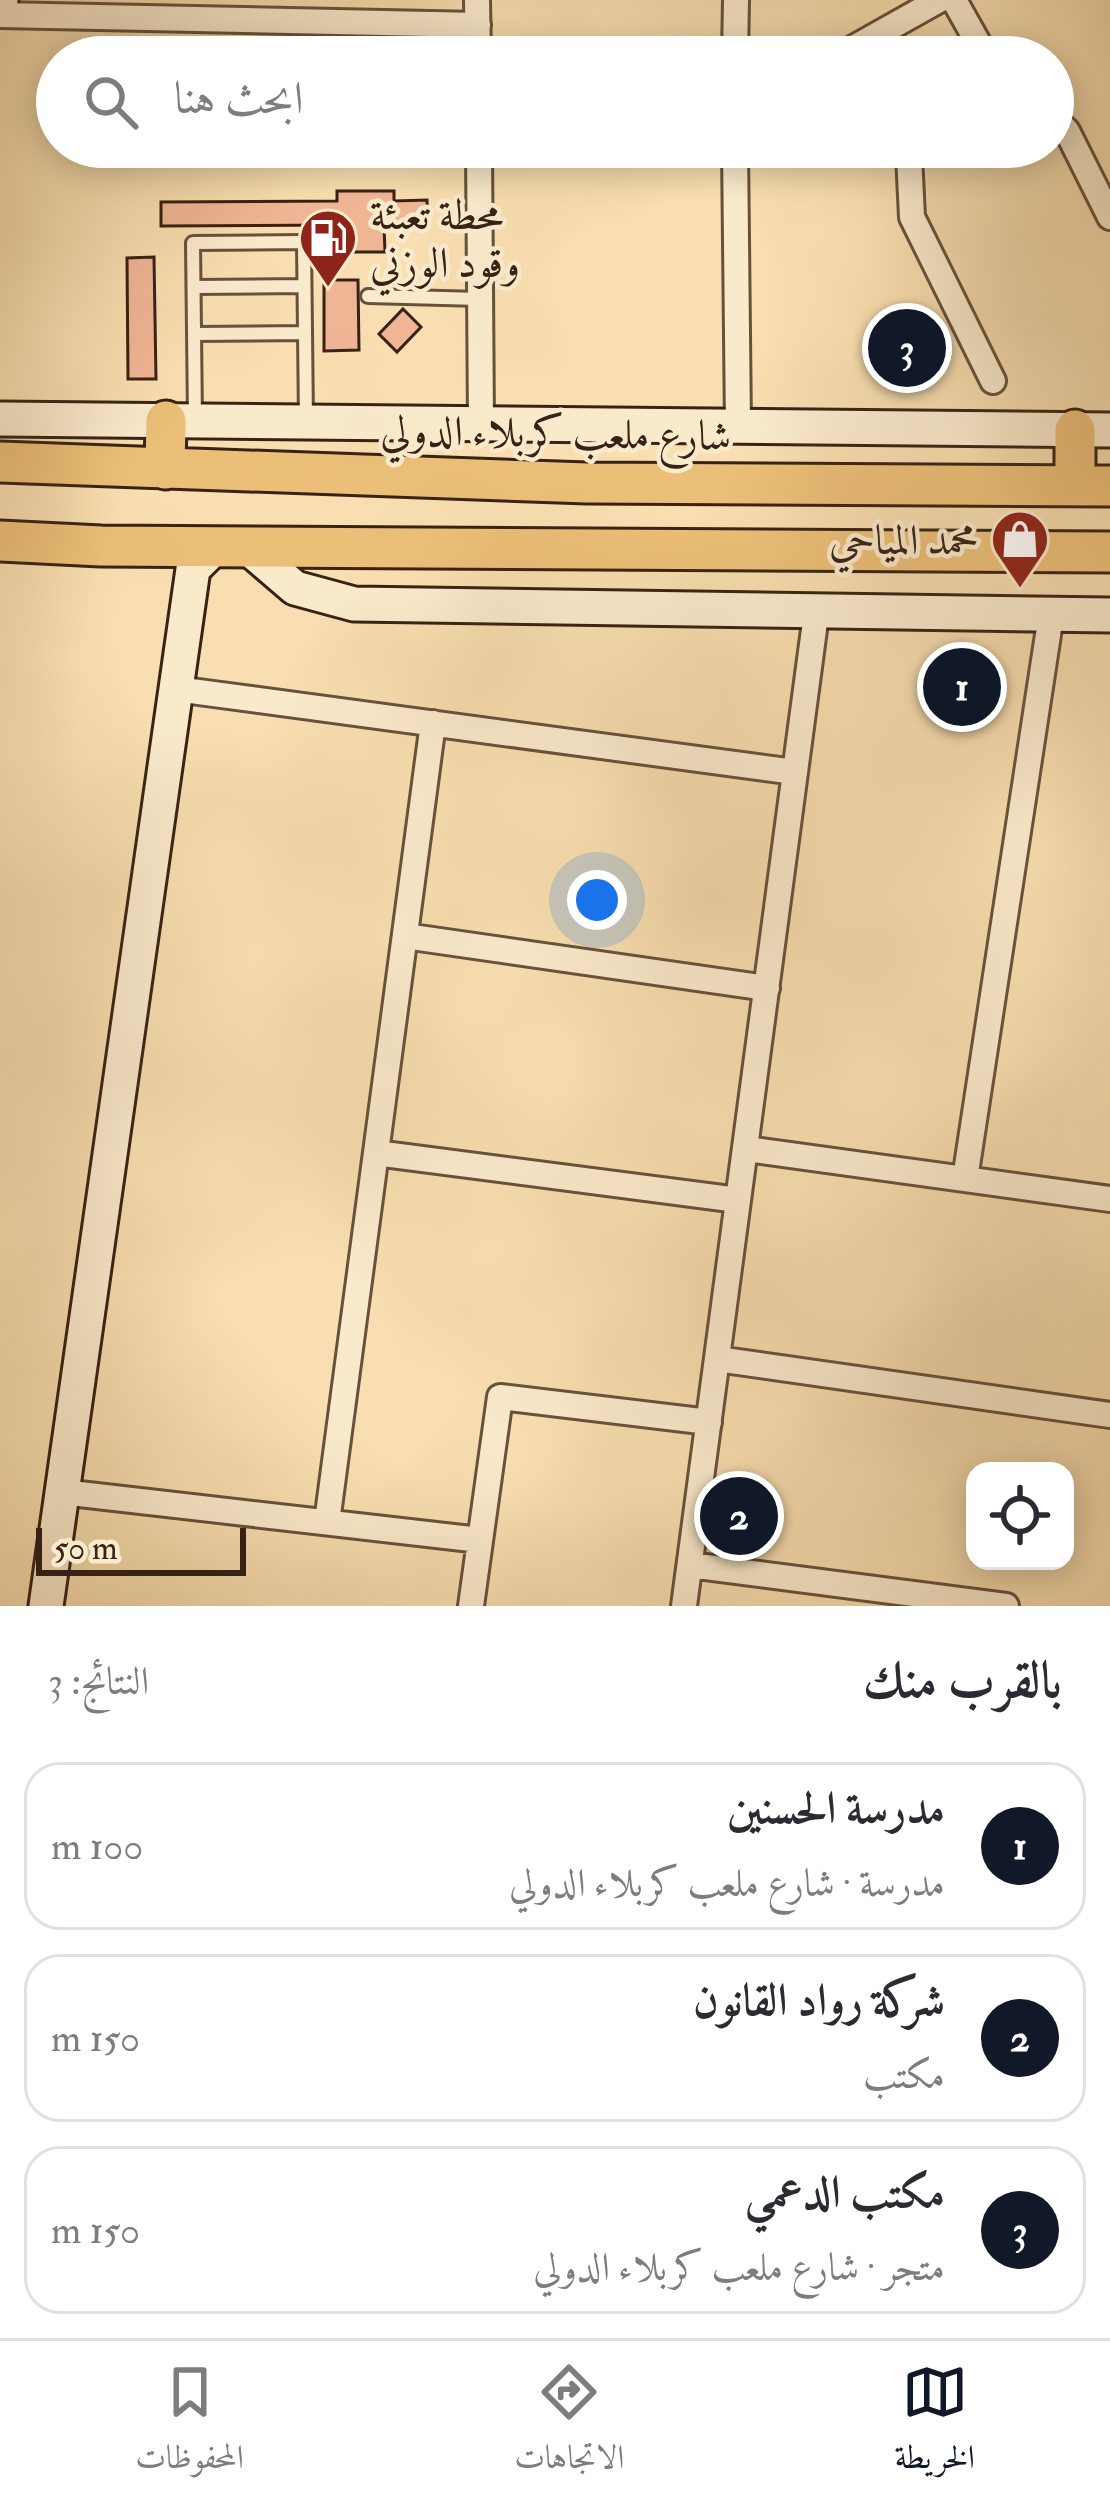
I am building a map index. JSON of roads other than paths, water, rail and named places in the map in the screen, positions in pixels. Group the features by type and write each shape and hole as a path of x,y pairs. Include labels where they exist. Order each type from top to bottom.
{"main road":[{"path":"165,469 180,421"},
{"path":"1093,430 1093,486"},
{"name":"شارع ملعب كربلاء الدولي","path":"0,462 552,482 1093,486"},
{"path":"540,545 561,516 552,482"},
{"path":"621,483 612,519 634,548"},
{"path":"0,541 1110,552"}],"street":[{"path":"735,36 736,0"},
{"path":"878,36 939,0"},
{"path":"954,0 974,36"},
{"path":"0,16 238,10 478,13"},
{"path":"1074,145 1110,218"},
{"path":"479,168 481,424"},
{"path":"735,168 738,427"},
{"path":"913,168 912,218 993,381"},
{"path":"0,419 1093,430"},
{"path":"46,1606 193,569 232,546 296,588 340,602 1110,615"},
{"path":"684,1606 817,608"},
{"path":"965,1179 1051,615"},
{"path":"176,688 795,772"},
{"path":"327,1522 433,723"},
{"path":"405,936 767,988"},
{"path":"746,1149 1110,1198"},
{"path":"376,1154 738,1200"},
{"path":"717,1359 1110,1414"},
{"path":"471,1606 500,1397 709,1422"},
{"path":"62,1492 480,1540"},
{"path":"690,1565 1006,1606"}],"lane":[{"path":"180,421 194,334 194,243 304,242 306,422"},
{"path":"194,287 304,286"},
{"path":"368,296 480,299"},
{"path":"194,334 305,333"}],"place":[{"name":"محطة تعبئة وقود الوزني","path":"328,289"},
{"name":"مكتب الدعمي","path":"907,348"},
{"name":"محمد المياحي","path":"1020,590"},
{"name":"مدرسة الحسنين","path":"962,687"},
{"name":"شركة رواد القانون","path":"739,1516"}]}
